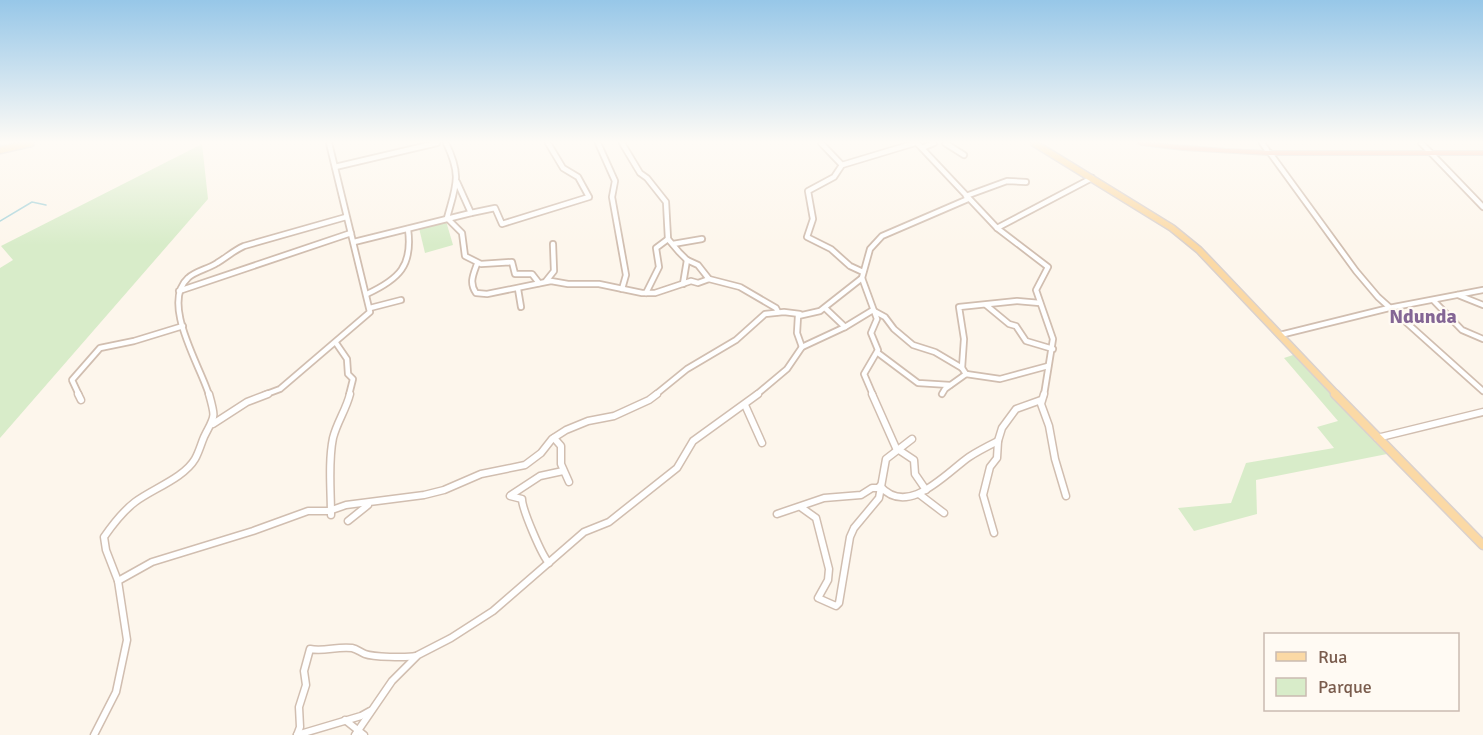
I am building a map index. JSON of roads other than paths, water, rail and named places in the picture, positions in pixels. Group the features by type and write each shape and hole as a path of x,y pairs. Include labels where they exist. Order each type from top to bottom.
{"main road":[{"path":"1092,178 1180,234 1199,250 1377,438 1483,545"}],"street":[{"path":"94,735 117,692 126,654 126,622 121,607 118,580 104,543 107,531 117,518 142,496 172,479 195,460 204,437 213,424 247,402 280,389 366,317 370,308 337,177"},
{"path":"447,218 453,202 457,177"},
{"path":"354,242 447,218 496,209 502,224 589,197 578,177"},
{"path":"613,177 615,181 612,196 626,275 621,289"},
{"path":"646,177 666,202 668,239 687,260 698,265 710,279"},
{"path":"833,177 808,191 813,219 807,237 831,249 862,275 877,319 871,333 878,353 918,383 950,385"},
{"path":"949,177 997,228 1048,267 1047,272 1036,286 1036,295 1052,335 1053,349 1048,366 1046,388 1041,400 1042,411 1049,426 1066,496"},
{"path":"1287,177 1356,271 1389,308 1450,358 1483,391"},
{"path":"1454,177 1483,207"},
{"path":"997,228 1092,178"},
{"path":"118,580 138,568 171,555 261,528 308,511 331,512 346,505 372,503 444,490 481,474 525,465 541,453 554,438 588,421 614,416 649,400 687,369 736,340 764,315 778,312 800,314 817,312 825,308 862,275 870,249 882,236 1007,181 1026,182"},
{"path":"457,182 471,213"},
{"path":"213,424 214,411 208,391 196,366 183,326 179,291 188,277 218,263 234,250 346,217"},
{"path":"447,218 462,233 465,256 477,264 512,262 515,274 532,274 543,282"},
{"path":"368,294 383,287 408,263 411,252 408,229"},
{"path":"179,291 351,233"},
{"path":"646,293 659,267 656,248 668,239"},
{"path":"673,244 702,239"},
{"path":"543,282 554,271 553,244"},
{"path":"683,284 687,260"},
{"path":"477,264 471,277 472,287 476,293 488,294 543,282 599,284 646,293 662,292 683,284 710,279 740,287 777,309 778,312"},
{"path":"518,289 521,307"},
{"path":"1280,334 1389,308 1483,290"},
{"path":"1458,294 1464,299 1483,305"},
{"path":"370,308 401,300"},
{"path":"962,368 964,339 959,307 1017,301 1040,303"},
{"path":"1434,301 1462,330 1483,339"},
{"path":"986,305 1009,324 1016,326 1026,340 1053,349"},
{"path":"825,308 832,312 845,327"},
{"path":"345,720 359,734 392,681 417,656 493,611 584,532 609,522 674,471 693,441 745,405 784,372 802,347 845,327 873,310"},
{"path":"873,310 885,317 894,329 913,345 935,352 962,368 966,374"},
{"path":"800,314 796,319 797,333 802,347"},
{"path":"81,400 72,380 98,349 183,326"},
{"path":"331,512 332,442 337,422 346,410 353,379 348,374 347,359 336,343"},
{"path":"878,353 864,374 891,438 899,450 914,460 916,475 926,490"},
{"path":"942,394 966,374 1000,379 1048,366"},
{"path":"994,533 983,495 990,467 997,459 998,441 1002,428 1016,410 1041,400"},
{"path":"745,405 762,443"},
{"path":"1377,438 1483,412"},
{"path":"554,438 561,446 559,454 563,471 569,482"},
{"path":"802,508 816,518 817,529 829,567 828,580 818,598 836,606 839,603 850,537 856,525 878,500 886,469 886,459 912,439"},
{"path":"777,514 802,508 824,498 861,495 872,488 880,487 888,494 906,496 919,494 945,478 969,457 998,441"},
{"path":"549,563 537,547 536,534 521,508 522,499 510,496 540,476 563,471"},
{"path":"919,494 944,513"},
{"path":"348,521 372,503"},
{"path":"296,735 300,727 299,707 306,685 304,671 310,649 320,651 334,647 355,648 367,655 405,658 417,656"},
{"path":"296,735 361,716 372,710"}],"waterway":[{"path":"0,221 32,202 46,205"}],"district":[{"name":"Ndunda","path":"1423,316"}]}
